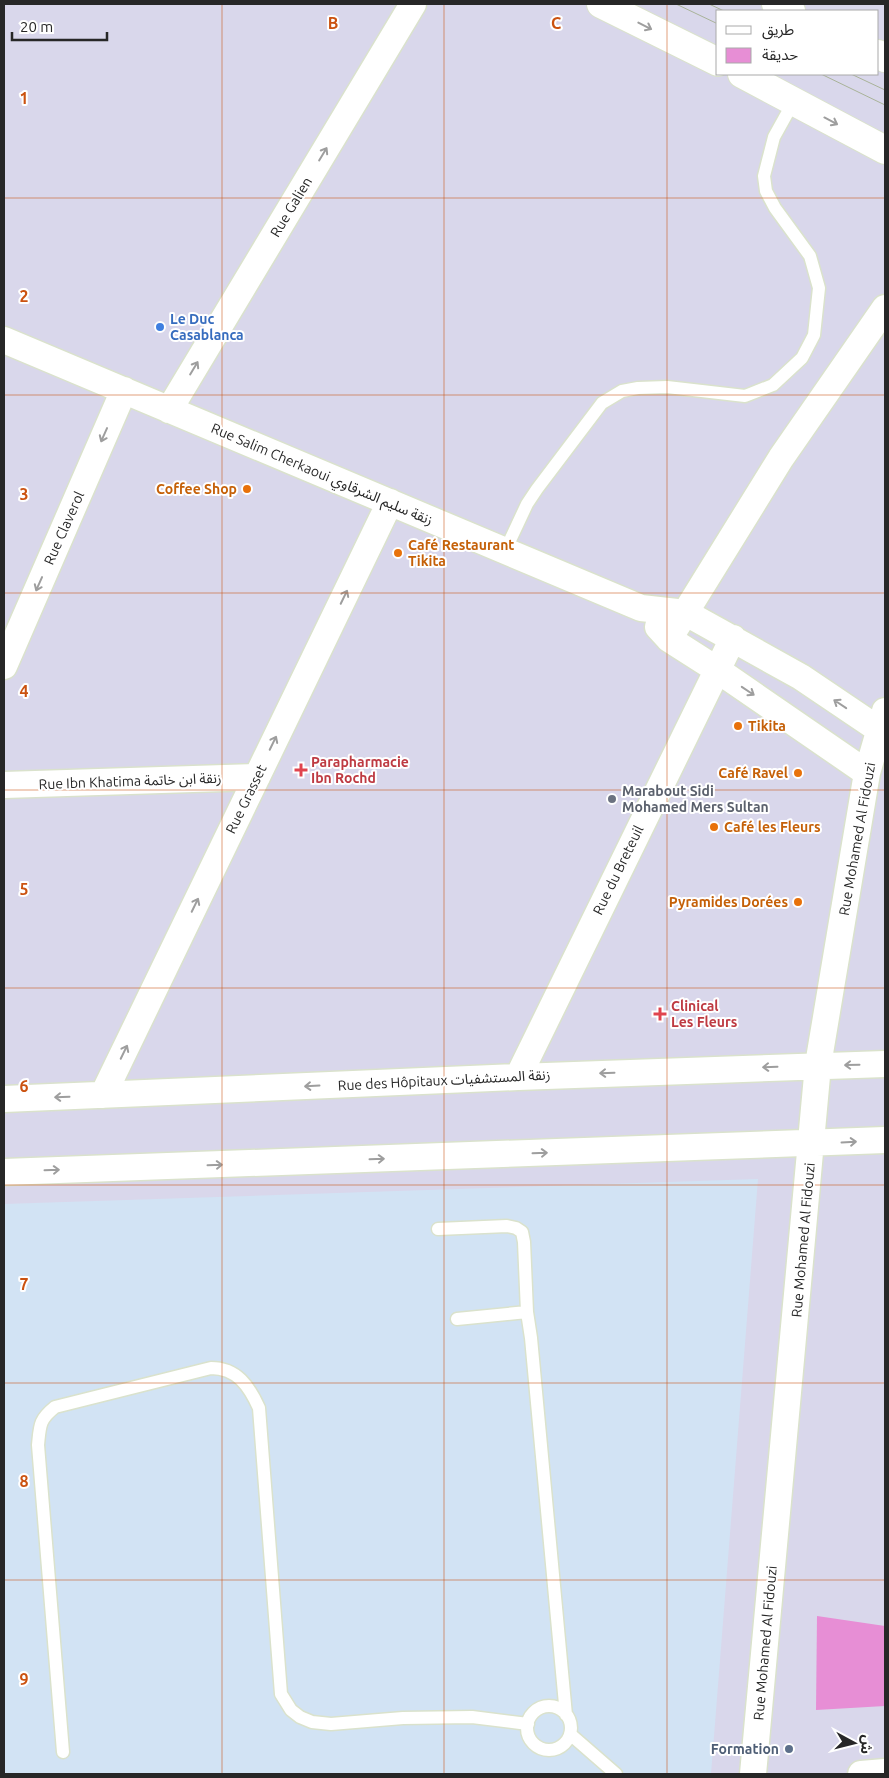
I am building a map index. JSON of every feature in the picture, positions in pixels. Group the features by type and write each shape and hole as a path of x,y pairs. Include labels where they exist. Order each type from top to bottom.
{"main road":[{"path":"602,4 716,61"},
{"path":"776,4 789,10"},
{"path":"744,75 885,150"}],"street":[{"name":"Rue Galien","path":"169,410 413,4"},
{"path":"669,639 781,458 885,308"},
{"name":"Rue Salim Cherkaoui زنقة سليم الشرقاوي","path":"4,340 641,608"},
{"name":"Rue Claverol","path":"4,666 124,390"},
{"name":"Rue Grasset","path":"103,1095 390,502"},
{"path":"641,608 686,613 884,725"},
{"path":"641,608 669,639 868,772"},
{"name":"Rue du Breteuil","path":"518,1076 716,669 733,638"},
{"name":"Rue Mohamed Al Fidouzi","path":"753,1774 818,1065 868,772 884,725"},
{"name":"Rue Ibn Khatima زنقة ابن خاتمة","path":"4,785 257,777"},
{"name":"Rue des Hôpitaux زنقة المستشفيات","path":"4,1099 518,1076 885,1064"},
{"path":"4,1172 885,1140"},
{"path":"861,1774 885,1772"}],"lane":[{"path":"505,551 537,489 602,403 622,391 667,387 745,396 773,385 802,358 814,334 819,288 810,256 775,208 766,191 764,176 774,137 794,101"},
{"path":"438,1229 507,1226 522,1232 527,1312 566,1715 570,1724 570,1734 566,1742 558,1748 549,1751 539,1748 532,1742 528,1733 528,1724 532,1715 540,1709 549,1707 559,1709 566,1715"},
{"path":"457,1319 527,1312"},
{"path":"63,1752 38,1445 39,1429 43,1417 55,1407 211,1368 222,1368 234,1373 253,1394 259,1408 281,1694 291,1710 300,1717 312,1722 331,1724 403,1718 472,1717 528,1724"},
{"path":"570,1734 616,1774"}],"shaded area":[{"path":"758,1179 711,1774 4,1774 4,1204"}],"green space":[{"path":"817,1616 885,1626 885,1706 816,1710"}],"tram line":[{"path":"676,4 716,23"},
{"path":"709,4 722,10"},
{"path":"823,75 885,105"},
{"path":"853,75 885,90"}],"place":[{"name":"Le Duc Casablanca","path":"160,327"},
{"name":"Coffee Shop","path":"247,489"},
{"name":"Café Restaurant Tikita","path":"398,553"},
{"name":"Tikita","path":"738,726"},
{"name":"Parapharmacie Ibn Rochd","path":"301,770"},
{"name":"Café Ravel","path":"798,773"},
{"name":"Marabout Sidi Mohamed Mers Sultan","path":"612,799"},
{"name":"Café les Fleurs","path":"714,827"},
{"name":"Pyramides Dorées","path":"798,902"},
{"name":"Clinical Les Fleurs","path":"660,1014"},
{"name":"Formation","path":"789,1749"}]}
